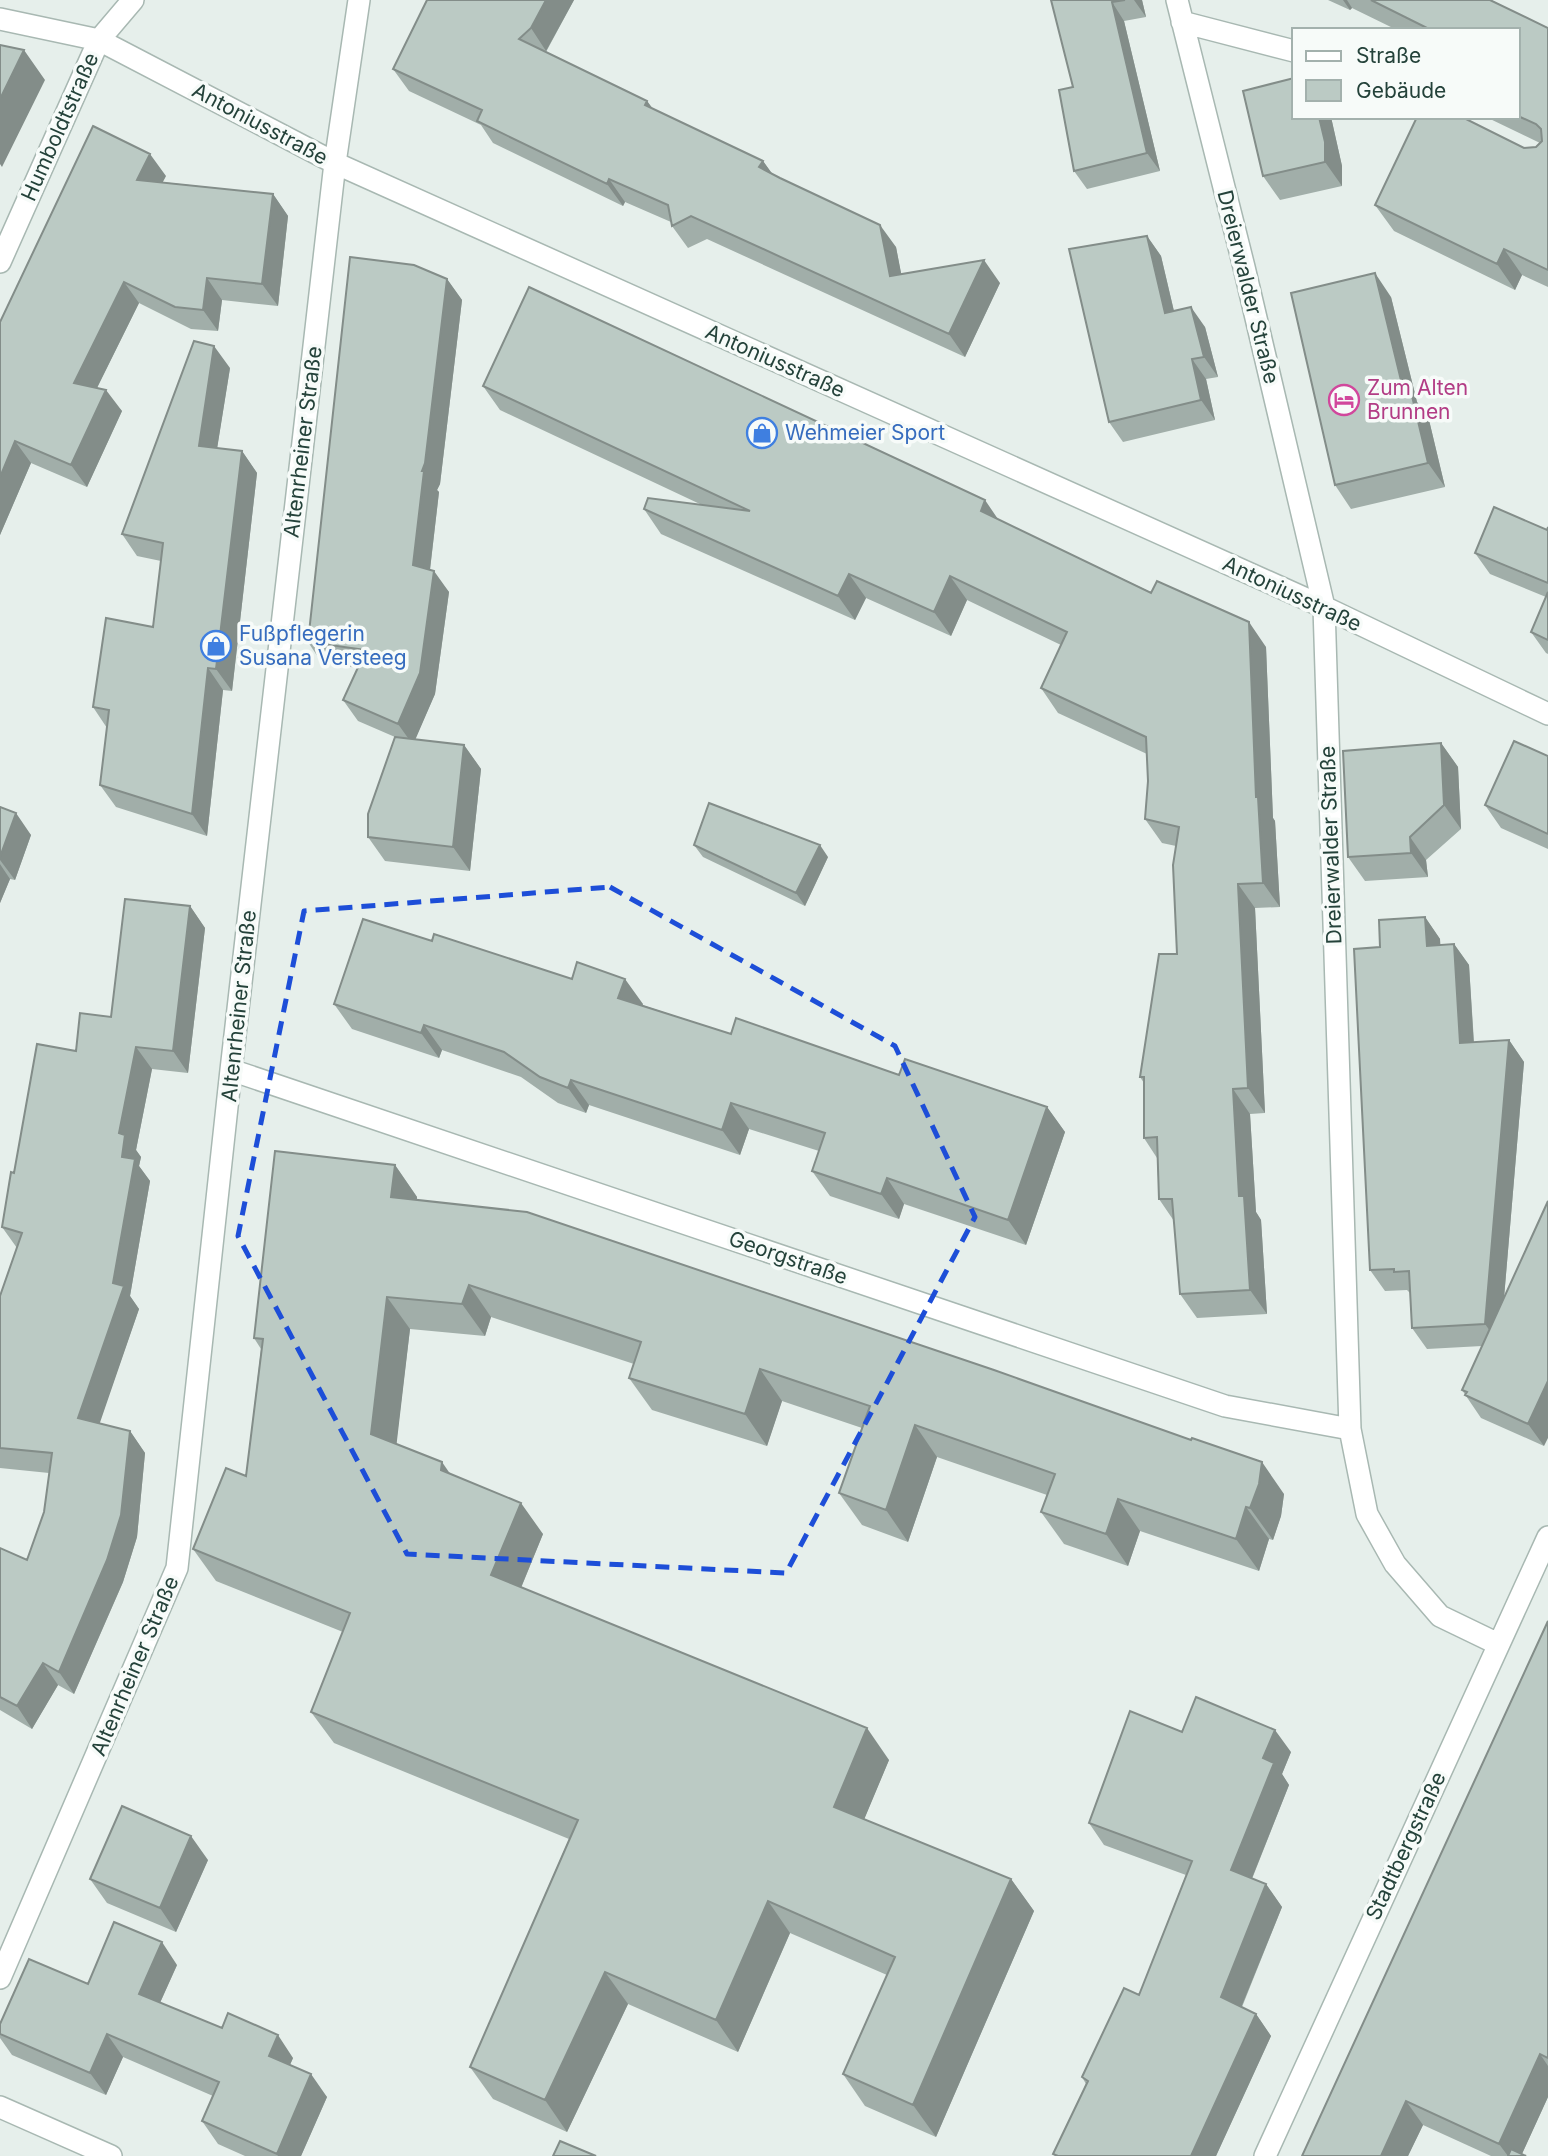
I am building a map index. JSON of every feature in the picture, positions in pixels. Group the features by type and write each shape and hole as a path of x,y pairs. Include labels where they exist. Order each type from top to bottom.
{"street":[{"name":"Humboldtstraße","path":"0,262 99,40 134,0"},
{"name":"Altenrheiner Straße","path":"0,1978 177,1568 335,163 359,0"},
{"name":"Dreierwalder Straße","path":"1177,0 1248,281 1324,607 1350,1429 1367,1514 1395,1564 1440,1616 1498,1644"},
{"name":"Antoniusstraße","path":"0,19 99,40 335,163 1324,607 1548,714"},
{"path":"1182,22 1292,50"},
{"name":"Georgstraße","path":"231,1070 1225,1406 1350,1429"},
{"name":"Stadtbergstraße","path":"1265,2156 1548,1537"},
{"path":"0,2107 111,2156"}],"highlighted area":[{"path":"610,887 895,1046 975,1217 786,1573 407,1554 238,1236 304,911"}],"building":[{"path":"427,0 546,0 531,28 519,39 647,101 645,105 763,161 759,167 780,178 880,225 890,276 984,260 949,334 691,216 672,226 668,205 609,179 607,184 477,121 482,110 393,69"},
{"path":"1051,0 1125,0 1112,2 1147,153 1074,171 1059,90 1073,87"},
{"path":"1371,0 1490,0 1548,28 1548,270 1504,249 1497,264 1375,205 1416,119 1466,119 1524,148 1536,147 1542,141 1541,129 1520,117 1520,28 1427,28"},
{"path":"0,45 24,50 0,99"},
{"path":"1292,79 1292,119 1319,119 1325,142 1325,162 1263,176 1243,91"},
{"path":"93,126 150,154 137,180 273,194 262,284 207,278 203,310 175,307 124,282 74,383 106,390 71,465 15,441 0,477 0,322"},
{"path":"1147,236 1165,313 1191,307 1204,357 1192,359 1201,400 1109,422 1069,249"},
{"path":"350,257 414,265 447,279 422,471 413,565 434,571 420,673 398,724 343,700 366,650 308,642"},
{"path":"1375,273 1405,397 1412,396 1428,463 1335,485 1291,293"},
{"path":"529,287 985,500 981,511 1151,593 1157,581 1249,622 1256,797 1263,883 1238,884 1248,1088 1233,1089 1239,1196 1244,1196 1250,1290 1180,1294 1172,1199 1159,1199 1157,1137 1144,1138 1144,1077 1140,1077 1159,954 1177,954 1173,865 1179,827 1145,819 1148,781 1146,737 1041,688 1067,632 950,576 934,612 849,574 838,596 644,509 648,498 750,511 483,386"},
{"path":"194,341 214,346 199,446 242,451 216,669 208,668 192,814 100,785 109,710 93,707 106,618 153,627 163,543 122,534"},
{"path":"1494,507 1547,530 1548,527 1548,583 1475,553"},
{"path":"1548,592 1548,640 1531,632"},
{"path":"395,737 464,745 453,847 368,837 368,814"},
{"path":"1514,741 1548,756 1548,834 1485,805"},
{"path":"1441,743 1444,805 1410,837 1411,853 1348,857 1343,751"},
{"path":"709,803 820,845 796,893 694,845"},
{"path":"0,807 16,813 0,857"},
{"path":"125,899 190,906 173,1051 136,1047 119,1133 125,1135 122,1157 135,1159 113,1283 124,1286 78,1418 130,1431 121,1515 107,1560 59,1672 43,1663 17,1706 0,1697 0,1548 27,1560 44,1512 52,1453 0,1448 0,1296 22,1233 2,1227 37,1044 76,1051 80,1013 111,1017"},
{"path":"1425,917 1427,946 1454,944 1460,1043 1509,1040 1485,1324 1412,1328 1409,1271 1370,1270 1354,949 1380,947 1379,920"},
{"path":"363,919 432,941 434,934 572,979 577,962 625,979 618,998 731,1034 736,1018 899,1075 905,1059 1047,1107 1008,1220 887,1178 881,1194 812,1171 825,1133 731,1103 722,1130 571,1080 568,1088 540,1077 504,1052 424,1025 421,1033 334,1004"},
{"path":"275,1151 395,1165 391,1197 527,1212 1262,1462 1259,1484 1250,1508 1246,1507 1236,1539 1118,1499 1106,1534 1041,1512 1055,1474 915,1425 886,1510 839,1493 870,1406 760,1369 745,1414 629,1378 641,1342 469,1285 462,1304 387,1297 371,1434 442,1462 441,1470 521,1503 491,1575 867,1728 834,1807 1011,1879 913,2105 843,2074 895,1957 768,1901 716,2020 605,1972 545,2100 470,2067 578,1820 311,1712 350,1613 193,1549 226,1468 246,1476 263,1339 254,1338"},
{"path":"1548,1201 1548,1381 1528,1424 1465,1395 1467,1392 1462,1390"},
{"path":"1548,1621 1548,2058 1540,2054 1499,2144 1406,2101 1381,2156 1302,2156"},
{"path":"1196,1697 1275,1730 1263,1758 1274,1763 1231,1870 1266,1884 1221,1997 1256,2014 1191,2156 1058,2156 1053,2154 1088,2081 1082,2077 1124,1988 1139,1995 1192,1861 1089,1823 1130,1711 1182,1732"},
{"path":"122,1806 191,1836 160,1908 90,1879"},
{"path":"114,1922 162,1942 139,1994 222,2028 228,2013 278,2035 269,2056 311,2074 277,2154 202,2121 219,2082 107,2034 90,2073 0,2034 0,2024 29,1959 88,1984"},
{"path":"560,2141 596,2156 553,2156"},
{"path":"1511,2149 1526,2156 1508,2156"}],"place":[{"name":"Zum Alten Brunnen","path":"1344,400"},
{"name":"Wehmeier Sport","path":"762,433"},
{"name":"Fußpflegerin Susana Versteeg","path":"216,646"}]}
